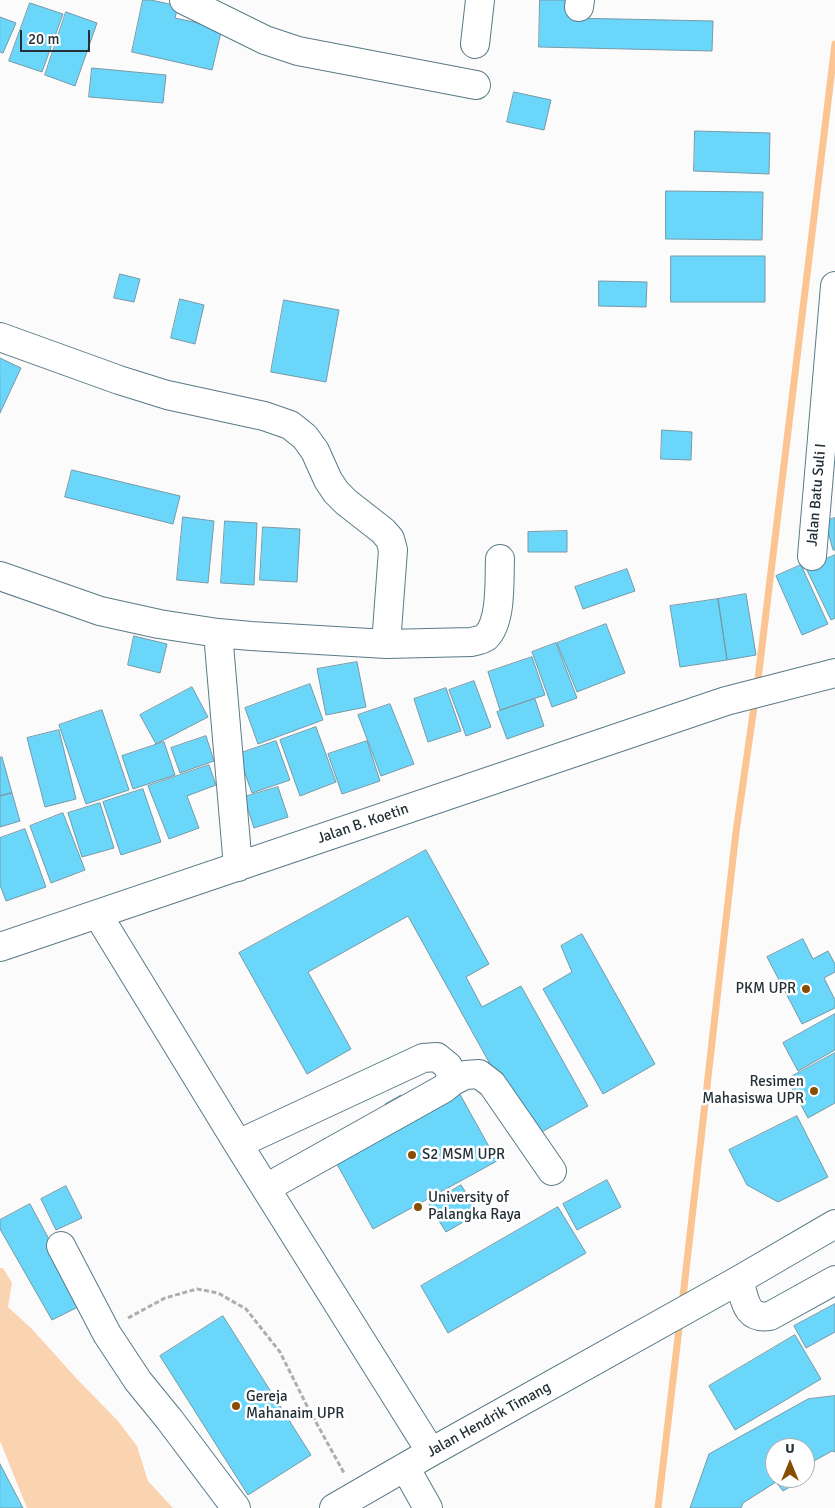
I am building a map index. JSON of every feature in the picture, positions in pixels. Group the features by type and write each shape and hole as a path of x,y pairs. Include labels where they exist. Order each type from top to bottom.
{"street":[{"path":"184,0 265,40 298,51 476,85"},
{"path":"475,44 480,0"},
{"name":"Jalan Batu Suli I","path":"812,556 835,286"},
{"path":"0,337 119,380 167,395 264,416 290,425 305,437 315,451 325,475 336,492 390,539 393,550 386,644"},
{"path":"0,576 100,611 159,624 251,636 386,644 471,642 484,638 494,626 497,613 500,559"},
{"path":"218,632 238,867"},
{"name":"Jalan B. Koetin","path":"0,947 726,701 835,673"},
{"path":"98,915 238,1144 431,1452"},
{"path":"238,1144 423,1058 437,1057 448,1066 453,1081"},
{"path":"266,1188 443,1089 453,1081 465,1075 479,1074 492,1084 552,1170"},
{"path":"835,1224 739,1280 749,1310 754,1315 762,1318 770,1316 835,1280"},
{"path":"61,1246 104,1330 138,1381 236,1508"},
{"name":"Jalan Hendrik Timang","path":"345,1502 404,1467 739,1280"},
{"path":"404,1467 428,1508"}],"path":[{"path":"104,1330 165,1298 197,1289 218,1293 246,1309 280,1352 345,1502"}],"shaded area":[{"path":"0,1268 3,1268 12,1283 8,1307 31,1328 118,1421 137,1446 148,1481 173,1508 27,1508 0,1441"}],"building":[{"path":"143,0 178,6 175,18 222,28 212,70 132,52"},
{"path":"540,0 571,0 571,18 713,21 712,51 539,47"},
{"path":"30,3 63,14 42,72 9,61"},
{"path":"66,12 97,23 75,86 45,75"},
{"path":"0,17 16,23 3,53 0,52"},
{"path":"92,68 166,75 163,103 89,97"},
{"path":"514,92 551,100 544,130 507,122"},
{"path":"695,131 770,133 769,174 694,171"},
{"path":"666,191 763,192 762,240 666,239"},
{"path":"671,256 765,256 765,302 671,302"},
{"path":"120,274 140,279 134,302 114,298"},
{"path":"599,281 647,282 646,307 599,306"},
{"path":"180,299 204,305 195,344 171,338"},
{"path":"284,300 339,310 326,382 271,372"},
{"path":"0,358 21,368 0,413"},
{"path":"662,430 692,432 691,460 661,459"},
{"path":"72,470 180,496 173,524 65,497"},
{"path":"183,517 214,521 208,583 177,580"},
{"path":"835,518 835,550 833,550 825,521"},
{"path":"225,521 257,523 254,585 221,583"},
{"path":"263,527 300,529 297,582 260,580"},
{"path":"567,531 567,552 528,552 528,532"},
{"path":"835,555 835,618 831,620 806,568"},
{"path":"801,565 828,624 802,635 776,576"},
{"path":"627,569 635,591 583,609 575,587"},
{"path":"746,594 756,655 727,660 718,599"},
{"path":"718,599 727,660 680,667 670,606"},
{"path":"606,624 625,673 577,692 557,643"},
{"path":"134,636 167,644 160,673 128,665"},
{"path":"556,643 577,698 552,707 532,652"},
{"path":"532,657 545,695 500,710 488,672"},
{"path":"357,662 366,707 326,715 317,669"},
{"path":"474,681 491,727 466,736 449,690"},
{"path":"310,684 323,720 258,744 245,708"},
{"path":"192,687 208,717 156,744 140,715"},
{"path":"446,688 461,731 428,742 414,699"},
{"path":"535,699 544,726 507,739 497,712"},
{"path":"390,704 414,764 381,776 358,715"},
{"path":"102,710 129,790 86,804 59,725"},
{"path":"316,727 336,782 300,796 280,740"},
{"path":"59,730 76,799 45,807 27,738"},
{"path":"206,736 214,761 180,773 171,748"},
{"path":"276,741 290,780 252,793 238,754"},
{"path":"367,741 380,781 342,794 328,754"},
{"path":"164,742 175,775 133,789 122,756"},
{"path":"2,757 12,793 0,796 0,758"},
{"path":"209,765 216,785 187,796 199,828 169,839 148,786"},
{"path":"278,787 288,817 254,828 244,797"},
{"path":"143,789 161,842 121,855 103,802"},
{"path":"12,793 20,821 0,827 0,796"},
{"path":"100,803 114,848 82,857 68,813"},
{"path":"63,813 85,870 51,883 30,826"},
{"path":"25,829 46,887 6,901 0,885 0,838"},
{"path":"426,850 489,964 466,977 482,1007 521,986 588,1106 531,1138 408,916 308,972 351,1049 307,1074 239,953"},
{"path":"582,934 655,1064 603,1094 543,989 572,972 561,946"},
{"name":"PKM UPR","path":"803,939 813,959 828,951 835,964 835,972 824,978 835,1000 835,1008 802,1024 767,957"},
{"path":"835,1014 835,1050 798,1071 783,1043"},
{"name":"Resimen Mahasiswa UPR","path":"835,1053 835,1103 808,1118 787,1079"},
{"name":"S2 MSM UPR","path":"452,1080 497,1161 373,1229 328,1148 390,1114 385,1104 401,1095 407,1105"},
{"path":"797,1116 828,1177 778,1202 747,1185 729,1150"},
{"path":"607,1180 621,1207 577,1230 563,1204"},
{"path":"461,1185 479,1213 446,1232 429,1205"},
{"path":"66,1186 82,1218 56,1230 41,1199"},
{"path":"30,1204 84,1304 52,1320 0,1229 0,1220"},
{"path":"558,1207 586,1253 448,1333 421,1286"},
{"path":"835,1304 835,1332 806,1348 794,1326"},
{"name":"Gereja Mahanaim UPR","path":"223,1316 311,1455 248,1495 160,1356"},
{"path":"795,1335 821,1379 735,1430 709,1386"},
{"path":"835,1396 835,1452 832,1451 815,1460 815,1438 765,1438 765,1488 767,1488 743,1503 741,1508 690,1508 709,1454 808,1399"},
{"path":"0,1464 23,1508 0,1508"}],"waterway":[{"path":"757,687 835,44"},
{"path":"682,1305 736,832 755,700"},
{"path":"658,1508 680,1320"}],"place":[{"name":"PKM UPR","path":"806,989"},
{"name":"Resimen Mahasiswa UPR","path":"814,1091"},
{"name":"S2 MSM UPR","path":"412,1155"},
{"name":"University of Palangka Raya","path":"418,1207"},
{"name":"Gereja Mahanaim UPR","path":"236,1406"}]}
